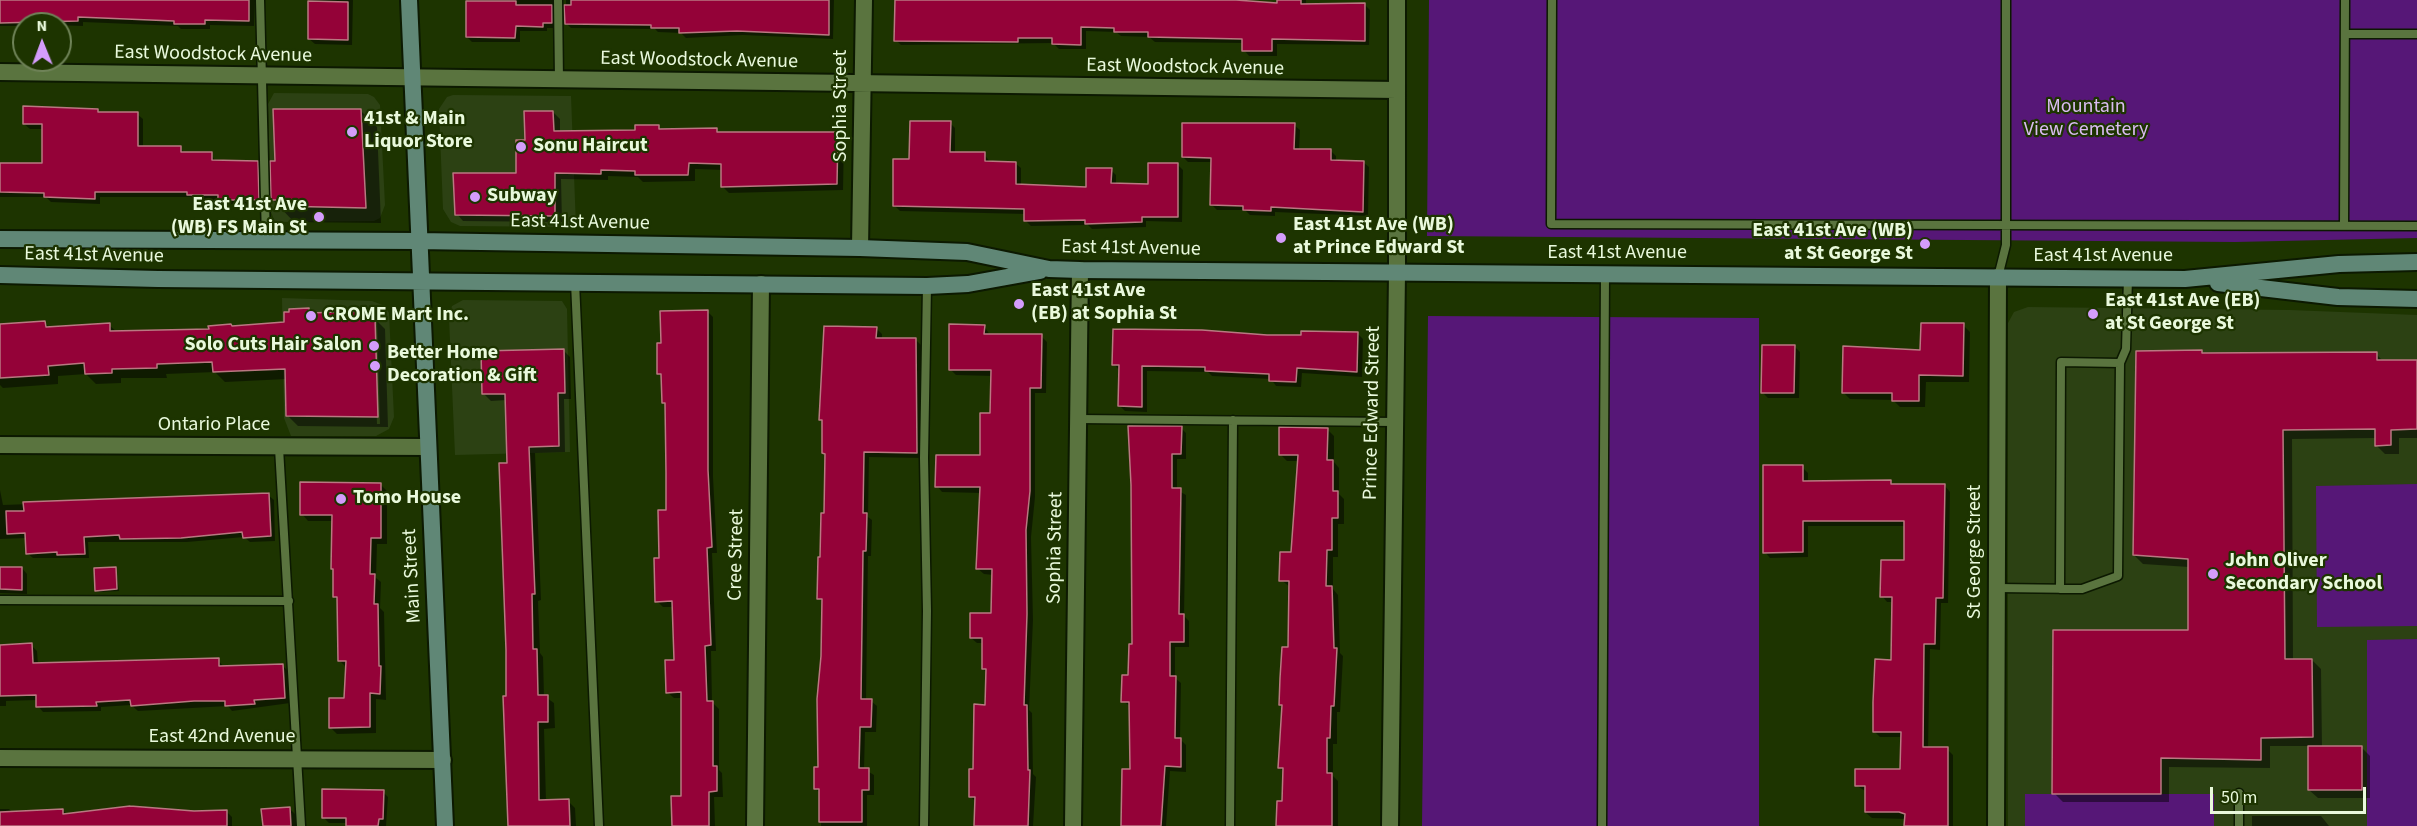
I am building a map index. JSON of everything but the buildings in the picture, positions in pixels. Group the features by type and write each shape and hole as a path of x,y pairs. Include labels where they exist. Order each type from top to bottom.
{"main road":[{"name":"Main Street","path":"409,0 445,826"},
{"name":"East 41st Avenue","path":"0,239 418,241 860,248 967,252 1050,269 1080,270 2185,279 2338,297 2417,299"},
{"name":"East 41st Avenue","path":"2185,279 2338,264 2417,262"},
{"name":"East 41st Avenue","path":"0,275 927,286 968,284 1050,269"}],"street":[{"name":"Sophia Street","path":"860,248 864,0"},
{"name":"Prince Edward Street","path":"1390,826 1397,273 1397,0"},
{"name":"East Woodstock Avenue","path":"0,72 862,85 1397,90"},
{"name":"Sophia Street","path":"1073,826 1080,270"},
{"name":"St George Street","path":"1996,826 1998,277"},
{"name":"Cree Street","path":"755,826 761,284"},
{"name":"Ontario Place","path":"0,446 428,447"},
{"name":"East 42nd Avenue","path":"0,758 443,760"}],"lane":[{"path":"260,0 266,240"},
{"path":"558,0 560,80"},
{"path":"1552,0 1551,224 2417,226"},
{"path":"1998,277 2006,244 2007,225 2006,0"},
{"path":"2344,226 2345,0"},
{"path":"2345,34 2417,34"},
{"path":"1602,826 1605,274"},
{"path":"1997,588 2082,589 2118,576 2120,363 2126,349 2128,278"},
{"path":"575,282 599,826"},
{"path":"924,826 927,611 924,458 927,286"},
{"path":"2060,589 2061,362 2120,363"},
{"path":"1078,419 1394,422"},
{"path":"1230,826 1233,420"},
{"path":"279,448 302,826"},
{"path":"0,600 289,601"},
{"path":"2239,794 2239,826"}],"shaded area":[{"path":"274,93 368,94 374,97 380,105 385,205 380,218 374,221 275,222 271,212 268,104"},
{"path":"453,95 571,96 576,227 460,226 451,222 443,209 439,109 447,97"},
{"path":"282,298 372,301 385,306 389,313 394,417 389,429 376,436 291,436 284,418"},
{"path":"463,300 562,301 567,309 570,452 455,455 449,318 452,306"},
{"name":"John Oliver Secondary School","path":"2028,307 2290,310 2417,315 2417,826 2008,826 2008,323 2014,312"}],"green space":[{"name":"Mountain View Cemetery","path":"1429,0 2417,0 2417,238 2235,242 1427,236"},
{"path":"1428,316 1759,318 1759,826 1422,826"},
{"path":"2417,484 2417,626 2317,627 2316,486"},
{"path":"2417,639 2417,826 2367,826 2367,640"},
{"path":"2025,794 2214,794 2214,826 2025,826"}],"place":[{"name":"41st & Main Liquor Store","path":"352,132"},
{"name":"Sonu Haircut","path":"521,147"},
{"name":"Subway","path":"475,197"},
{"name":"East 41st Ave (WB) FS Main St","path":"319,217"},
{"name":"East 41st Ave (WB) at Prince Edward St","path":"1281,238"},
{"name":"East 41st Ave (WB) at St George St","path":"1925,244"},
{"name":"East 41st Ave (EB) at Sophia St","path":"1019,304"},
{"name":"East 41st Ave (EB) at St George St","path":"2093,314"},
{"name":"CROME Mart Inc.","path":"311,316"},
{"name":"Solo Cuts Hair Salon","path":"374,346"},
{"name":"Better Home Decoration & Gift","path":"375,366"},
{"name":"Tomo House","path":"341,499"},
{"name":"John Oliver Secondary School","path":"2213,574"}]}
